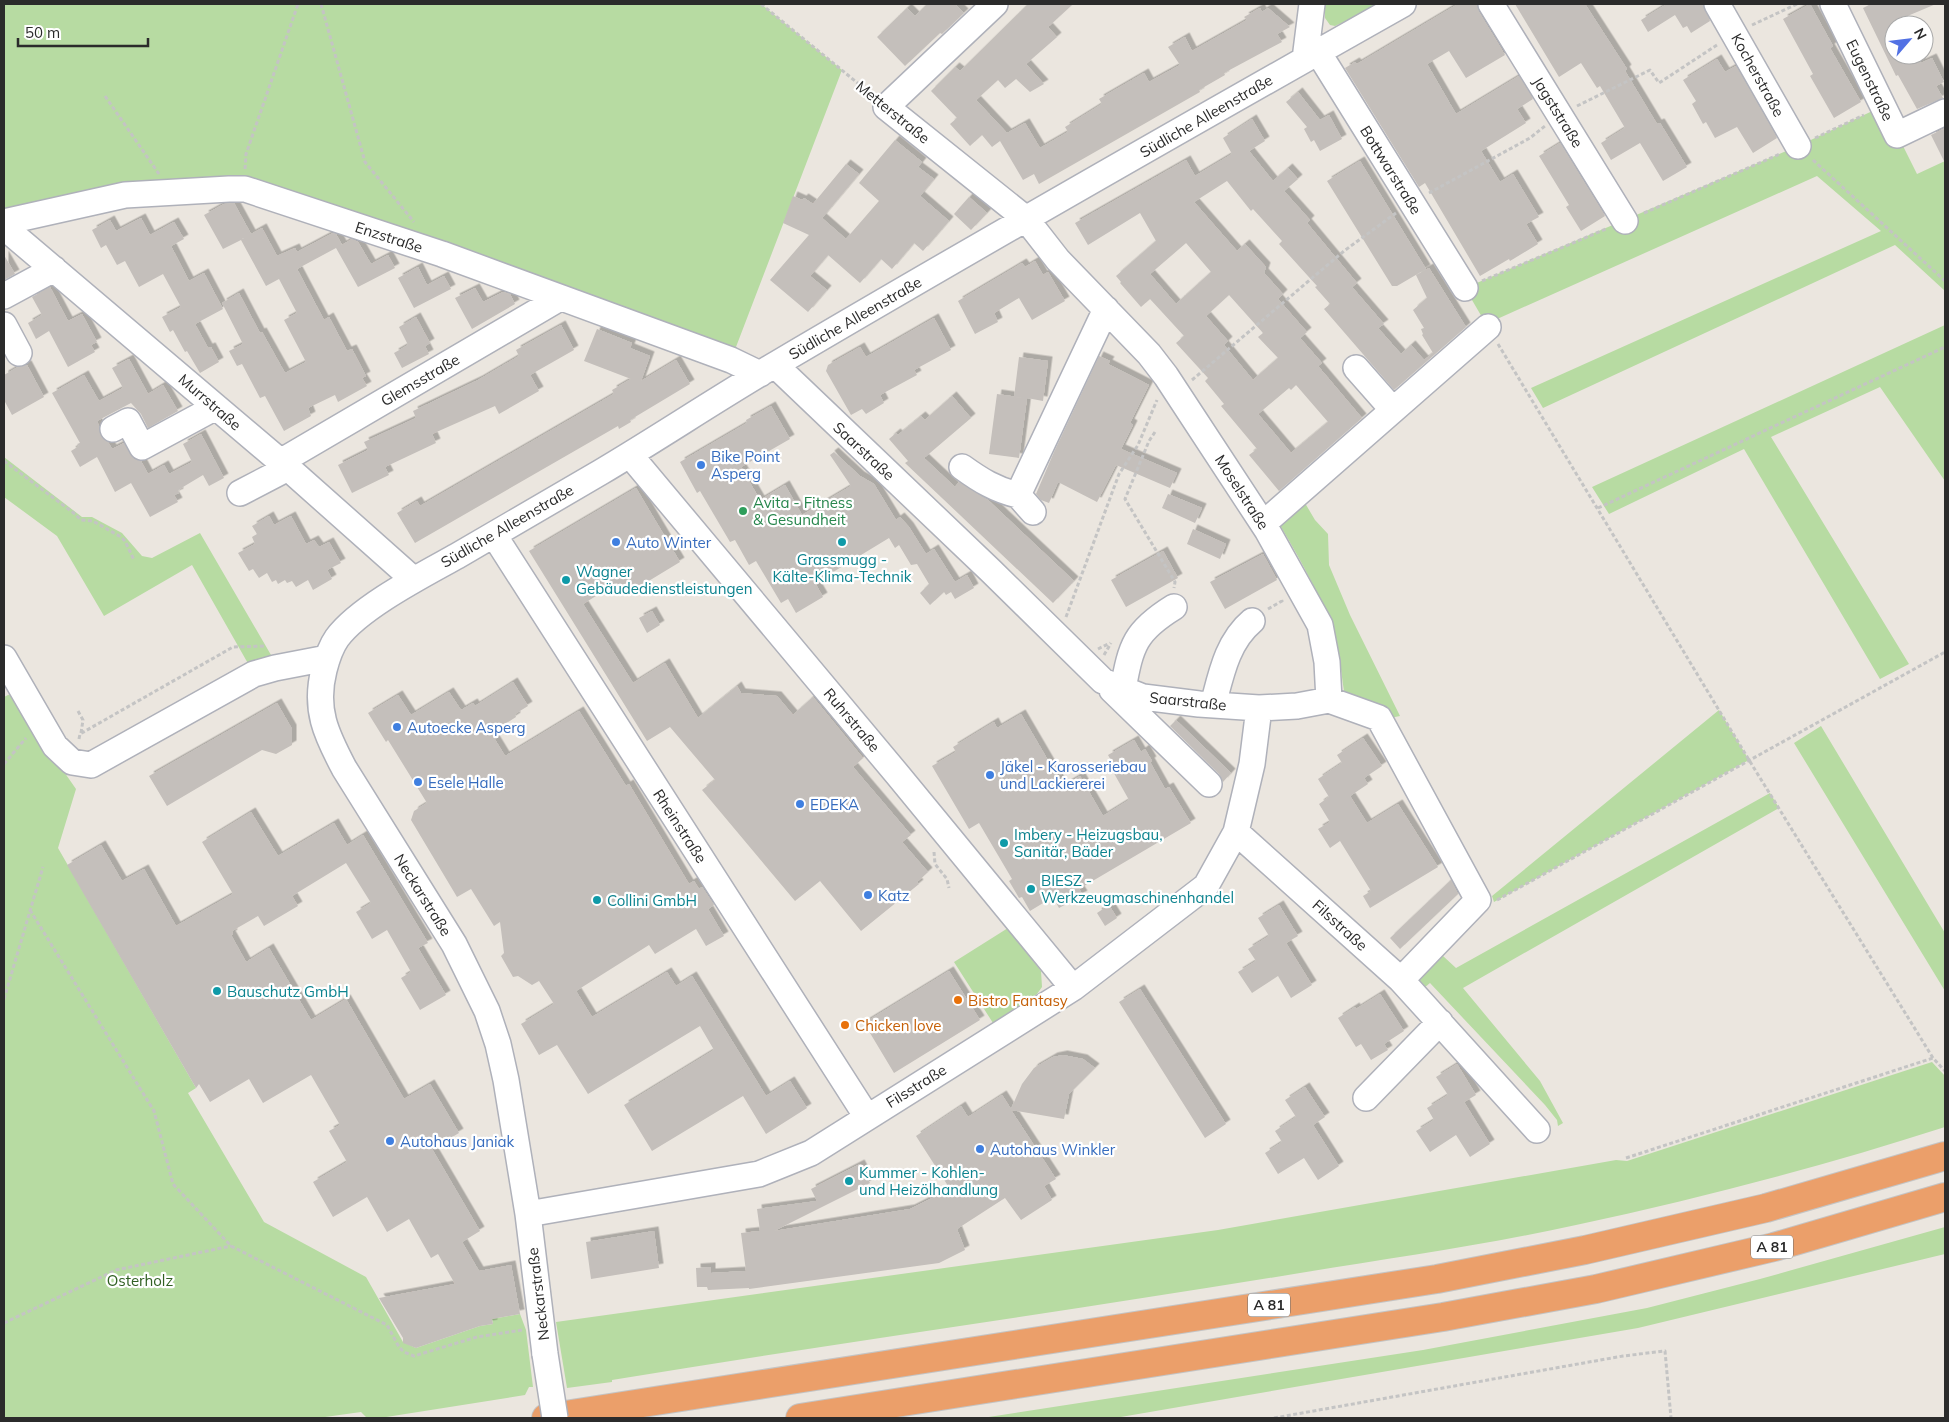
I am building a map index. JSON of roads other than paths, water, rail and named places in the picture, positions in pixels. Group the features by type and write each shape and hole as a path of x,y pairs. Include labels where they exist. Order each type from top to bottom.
{"highway":[{"name":"A 81","path":"546,1418 1437,1279 1585,1250 1766,1208 1945,1156"},
{"name":"A 81","path":"800,1418 1433,1319 1596,1289 1774,1247 1945,1197"}],"street":[{"name":"Metterstraße","path":"995,4 886,107 1026,219"},
{"path":"1311,56 1312,4"},
{"name":"Südliche Alleenstraße","path":"327,658 332,645 349,625 414,580 630,455 767,370 1026,219 1403,4"},
{"name":"Jagststraße","path":"1491,4 1624,221"},
{"name":"Kocherstraße","path":"1717,4 1798,146"},
{"name":"Eugenstraße","path":"1833,4 1897,135 1945,112"},
{"name":"Bottwarstraße","path":"1311,56 1411,203 1465,288"},
{"name":"Enzstraße","path":"4,222 125,195 245,189 442,254 731,360 767,370"},
{"name":"Moselstraße","path":"1026,219 1058,260 1149,354 1172,384 1263,524 1320,625 1327,662 1329,700"},
{"name":"Murrstraße","path":"4,227 284,465 414,580"},
{"path":"4,296 54,268"},
{"name":"Glemsstraße","path":"240,493 560,298"},
{"path":"962,467 981,481 1026,504 1106,309"},
{"path":"4,325 19,353"},
{"path":"1263,524 1488,327"},
{"path":"1356,368 1393,410"},
{"name":"Saarstraße","path":"767,370 991,571 1113,685 1143,697 1213,705 1259,708 1297,706 1329,700"},
{"path":"113,429 128,421 142,447 216,407"},
{"name":"Ruhrstraße","path":"630,455 903,770 1073,988"},
{"name":"Rheinstraße","path":"494,535 867,1117"},
{"path":"1174,607 1146,628 1113,685 1209,784"},
{"path":"1213,705 1231,646 1242,629 1261,614"},
{"path":"8,674 55,746 72,762 91,765 254,674 327,658"},
{"name":"Neckarstraße","path":"327,658 321,680 320,698 324,724 329,739 344,768 454,944 487,1011 498,1044 506,1080 528,1214 554,1418"},
{"path":"1329,700 1378,718 1478,900 1401,980"},
{"name":"Filsstraße","path":"528,1214 759,1174 811,1153 1073,988 1206,886 1236,832 1252,764 1259,708"},
{"name":"Filsstraße","path":"1236,832 1401,980 1537,1130"},
{"path":"1366,1098 1440,1022"}],"place":[{"name":"Bike Point Asperg","path":"701,465"},
{"name":"Avita - Fitness & Gesundheit","path":"743,511"},
{"name":"Auto Winter","path":"616,542"},
{"name":"Grassmugg - Kälte-Klima-Technik","path":"842,542"},
{"name":"Wagner Gebäudedienstleistungen","path":"566,580"},
{"name":"Autoecke Asperg","path":"397,727"},
{"name":"Jäkel - Karosseriebau und Lackiererei","path":"990,775"},
{"name":"Esele Halle","path":"418,782"},
{"name":"EDEKA","path":"800,804"},
{"name":"Imbery - Heizugsbau, Sanitär, Bäder","path":"1004,843"},
{"name":"BIESZ - Werkzeugmaschinenhandel","path":"1031,889"},
{"name":"Katz","path":"868,895"},
{"name":"Collini GmbH","path":"597,900"},
{"name":"Bauschutz GmbH","path":"217,991"},
{"name":"Bistro Fantasy","path":"958,1000"},
{"name":"Chicken love","path":"845,1025"},
{"name":"Autohaus Janiak","path":"390,1141"},
{"name":"Autohaus Winkler","path":"980,1149"},
{"name":"Kummer - Kohlen- und Heizölhandlung","path":"849,1181"}],"park label":[{"name":"Osterholz","path":"140,1280"}]}
